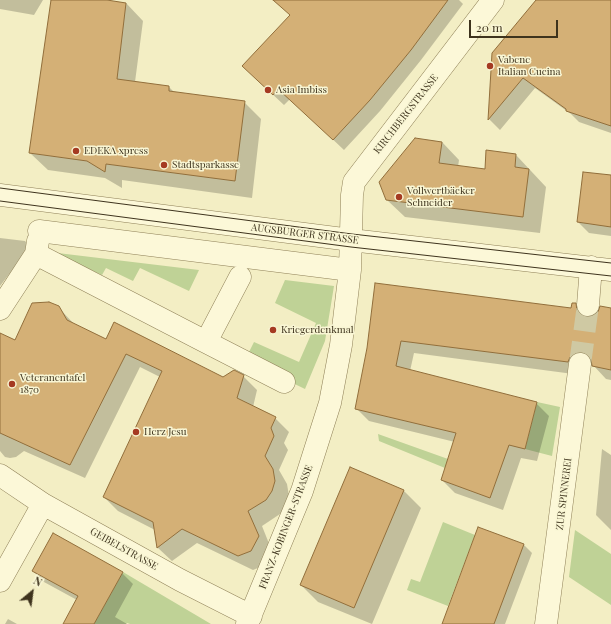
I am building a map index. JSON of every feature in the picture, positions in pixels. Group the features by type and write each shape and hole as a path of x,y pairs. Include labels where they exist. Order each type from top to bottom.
{"street":[{"name":"KIRCHBERGSTRASSE","path":"351,240 352,195 354,182 494,0"},
{"name":"AUGSBURGER STRASSE","path":"0,195 351,240 601,268"},
{"path":"0,309 36,254 43,200"},
{"path":"39,231 212,250 243,269 350,270"},
{"name":"FRANZ-KOBINGER-STRASSE","path":"249,620 302,490 330,403 341,345 350,270 351,240"},
{"path":"36,254 284,382"},
{"path":"588,304 601,268"},
{"path":"206,342 243,269"},
{"name":"ZUR SPINNEREI","path":"546,624 580,364"},
{"name":"GEIBELSTRASSE","path":"0,475 43,504 249,620"},
{"path":"0,581 43,504"}],"green space":[{"path":"41,251 199,270 189,291 140,268 133,281 106,268 102,275"},
{"path":"285,280 334,286 325,341 305,389 245,360 254,342 299,362 316,323 275,303"},
{"path":"537,402 560,407 552,456 525,449"},
{"path":"378,434 448,459 445,468 379,441"},
{"path":"443,522 475,535 448,606 407,590 411,579 420,582"},
{"path":"575,530 611,554 611,605 569,577"},
{"path":"123,572 211,624 94,624"}],"building":[{"path":"51,0 107,0 126,3 117,79 169,86 169,91 245,101 235,181 106,164 105,172 87,161 29,153"},
{"path":"273,0 448,0 411,50 370,100 333,140 278,89 273,95 242,66 290,15"},
{"path":"536,0 611,0 611,126 566,111 566,109 523,78 488,120 492,53"},
{"path":"415,138 442,142 439,163 485,169 486,150 516,154 515,167 529,169 523,217 386,200 379,182"},
{"path":"583,172 611,175 611,227 577,222"},
{"path":"375,283 571,308 572,303 576,303 577,311 581,315 587,317 594,316 598,312 600,306 611,308 611,370 592,366 591,359 588,354 582,352 575,353 570,357 568,362 401,341 396,366 537,402 525,449 509,445 490,498 441,480 456,433 355,409 367,348"},
{"name":"Herz Jesu","path":"49,302 59,306 67,320 106,339 114,322 223,377 234,370 244,375 237,398 276,417 271,428 274,436 265,456 273,469 275,481 272,491 266,500 248,511 259,536 251,551 238,556 182,529 157,548 153,522 103,497 162,371 126,354 70,465 0,433 0,333 15,340 32,303"},
{"path":"350,467 404,490 354,608 300,585"},
{"path":"478,527 524,544 494,624 442,624"},
{"path":"53,533 123,572 94,624 63,624 78,596 32,571"}],"tunnel":[{"path":"580,364 588,305"}],"tram line":[{"path":"0,188 352,234 611,263"},
{"path":"0,201 351,247 611,276"}],"place":[{"name":"Vabene Italian Cucina","path":"490,66"},
{"name":"Asia Imbiss","path":"268,90"},
{"name":"EDEKA xpress","path":"76,151"},
{"name":"Stadtsparkasse","path":"164,165"},
{"name":"Vollwertbäcker Schneider","path":"399,197"},
{"name":"Kriegerdenkmal","path":"273,330"},
{"name":"Veteranentafel 1870","path":"12,384"},
{"name":"Herz Jesu","path":"136,432"}]}
